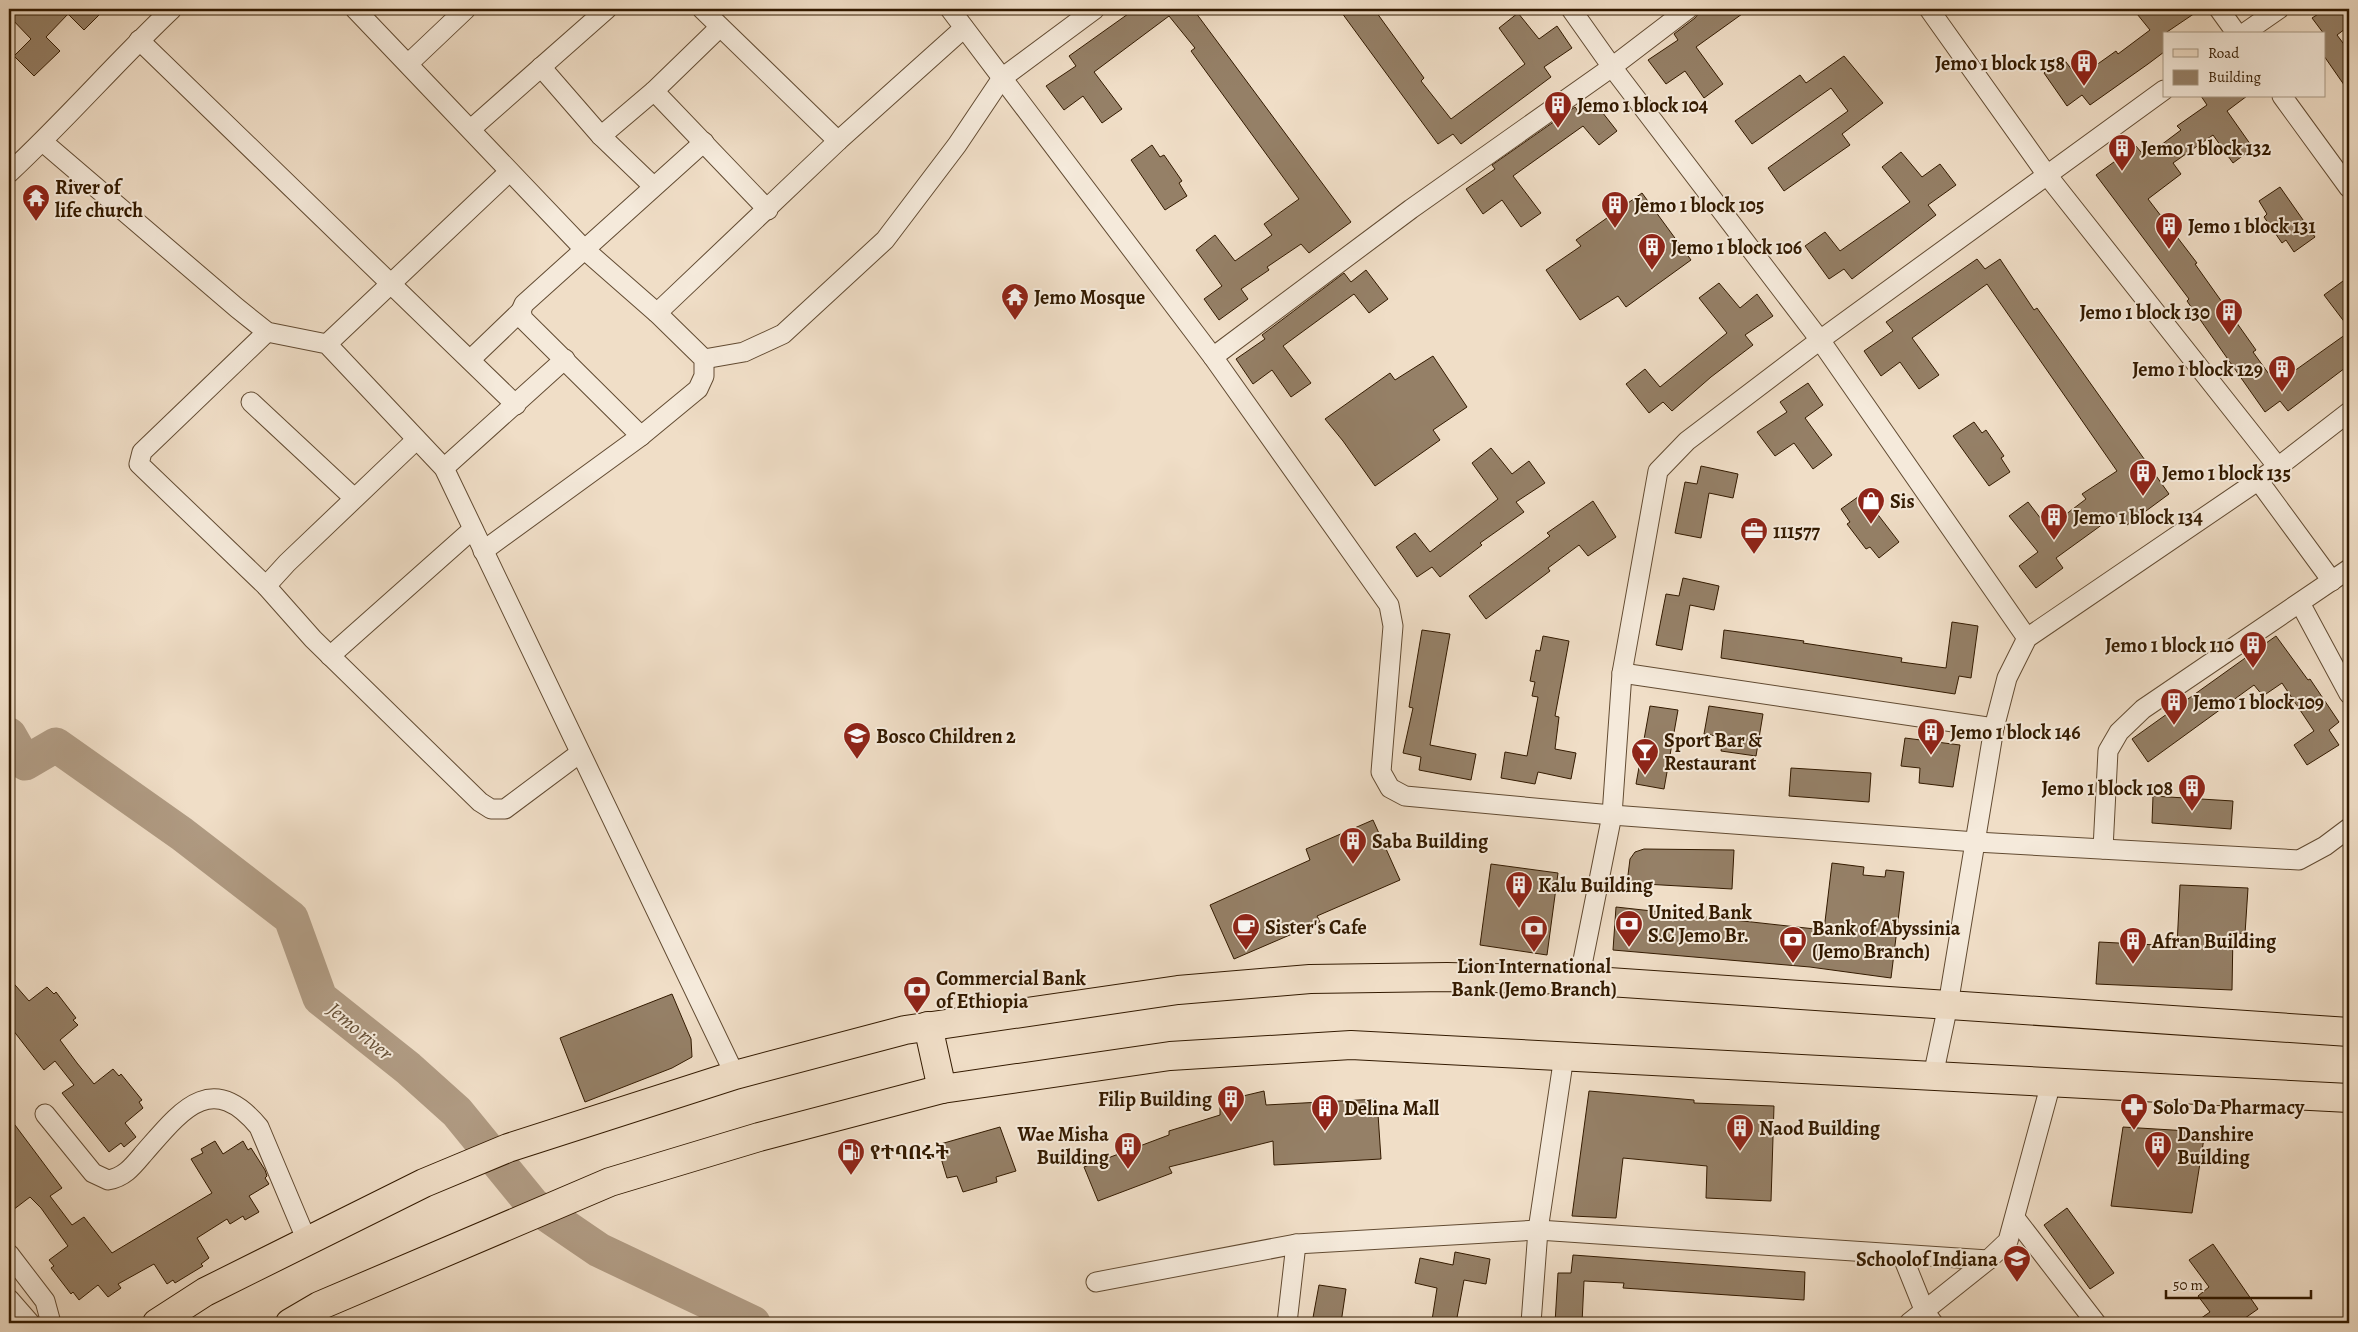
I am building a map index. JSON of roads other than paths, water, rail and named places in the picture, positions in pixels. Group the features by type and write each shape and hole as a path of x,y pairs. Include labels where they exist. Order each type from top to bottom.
{"main road":[{"path":"157,1323 205,1292 307,1241 424,1183 508,1148 735,1075 905,1030 1178,990 1310,979 1447,977 1579,980 2349,1032"},
{"path":"928,1026 942,1089"},
{"path":"290,1323 319,1306 610,1182 759,1137 942,1089 1170,1056 1350,1045 2349,1098"}],"street":[{"path":"9,173 43,142 139,40 172,9"},
{"path":"355,9 584,249 657,313 704,359 704,376 698,389 642,436 483,551"},
{"path":"408,64 466,9"},
{"path":"702,9 838,141"},
{"path":"950,9 1213,357 1389,605 1393,626 1381,772 1390,788 1405,796 1612,815 1976,842 2299,860 2325,846 2349,828"},
{"path":"704,359 744,352 783,334 885,240 956,145 1002,78 1095,9"},
{"path":"1571,9 1612,67 1820,340 2027,638"},
{"path":"1213,357 1410,209 1612,67 1688,9"},
{"path":"1929,9 2047,175 2278,467"},
{"path":"2219,9 2236,32"},
{"path":"2246,32 2279,9"},
{"path":"471,129 541,67 595,12"},
{"path":"601,136 654,90 720,27"},
{"path":"657,313 768,210 838,141 964,28"},
{"path":"139,40 516,405"},
{"path":"541,67 601,136 653,186"},
{"path":"654,90 768,210"},
{"path":"1579,980 1612,815 1622,673 1658,471 1687,441 1820,340 2163,91"},
{"path":"2283,98 2349,188"},
{"path":"43,142 237,308 268,332 327,344 444,468 735,1075"},
{"path":"470,360 521,311 524,304 704,142"},
{"path":"327,344 510,172"},
{"path":"521,311 523,319 566,359 642,436"},
{"path":"268,332 142,452 139,464 266,586 330,656 480,802 491,809 505,809 580,753"},
{"path":"444,468 566,359"},
{"path":"251,402 354,498"},
{"path":"1933,1076 1948,1005 1994,728 2007,678 2027,638 2278,467 2349,412"},
{"path":"266,586 354,498 416,440"},
{"path":"2258,480 2332,581"},
{"path":"330,656 473,529"},
{"path":"2103,850 2108,751 2119,732 2143,709 2349,569"},
{"path":"2300,602 2349,694"},
{"path":"1622,673 1994,728"},
{"path":"1531,1323 1538,1230 1564,1056"},
{"path":"1909,1323 1929,1318 2008,1241 2051,1083"},
{"path":"45,1114 93,1174 108,1180 125,1174 168,1126 190,1105 204,1099 231,1103 248,1114 259,1128 307,1241"},
{"path":"2014,1218 2096,1323"},
{"path":"1096,1282 1296,1244 1538,1230 1988,1260"},
{"path":"1287,1323 1296,1244"},
{"path":"9,1254 45,1300 50,1323"},
{"path":"1902,1255 1929,1318"},
{"path":"9,1299 30,1323"}],"waterway":[{"name":"Jemo river","path":"9,735 25,763 56,745 182,834 291,918 320,998 408,1068 457,1112 533,1205 599,1250 753,1323"}],"place":[{"name":"Jemo 1 block 158","path":"2084,87"},
{"name":"Jemo 1 block 104","path":"1558,129"},
{"name":"Jemo 1 block 132","path":"2122,172"},
{"name":"River of life church","path":"36,222"},
{"name":"Jemo 1 block 105","path":"1615,229"},
{"name":"Jemo 1 block 131","path":"2169,250"},
{"name":"Jemo 1 block 106","path":"1652,271"},
{"name":"Jemo Mosque","path":"1015,321"},
{"name":"Jemo 1 block 130","path":"2229,336"},
{"name":"Jemo 1 block 129","path":"2282,393"},
{"name":"Jemo 1 block 135","path":"2143,497"},
{"name":"Sis","path":"1871,525"},
{"name":"Jemo 1 block 134","path":"2054,541"},
{"name":"111577","path":"1754,555"},
{"name":"Jemo 1 block 110","path":"2253,669"},
{"name":"Jemo 1 block 109","path":"2174,726"},
{"name":"Jemo 1 block 146","path":"1931,756"},
{"name":"Bosco Children 2","path":"857,760"},
{"name":"Sport Bar & Restaurant","path":"1645,776"},
{"name":"Jemo 1 block 108","path":"2192,812"},
{"name":"Saba Building","path":"1353,865"},
{"name":"Kalu Building","path":"1519,909"},
{"name":"United Bank S.C Jemo Br.","path":"1629,948"},
{"name":"Sister's Cafe","path":"1246,951"},
{"name":"Lion International Bank (Jemo Branch)","path":"1534,953"},
{"name":"Bank of Abyssinia (Jemo Branch)","path":"1793,964"},
{"name":"Afran Building","path":"2133,965"},
{"name":"Commercial Bank of Ethiopia","path":"917,1014"},
{"name":"Filip Building","path":"1231,1123"},
{"name":"Solo Da Pharmacy","path":"2134,1131"},
{"name":"Delina Mall","path":"1325,1132"},
{"name":"Naod Building","path":"1740,1152"},
{"name":"Danshire Building","path":"2158,1169"},
{"name":"Wae Misha Building","path":"1128,1170"},
{"name":"የተባበሩት","path":"851,1176"},
{"name":"Schoolof Indiana","path":"2017,1283"}]}
